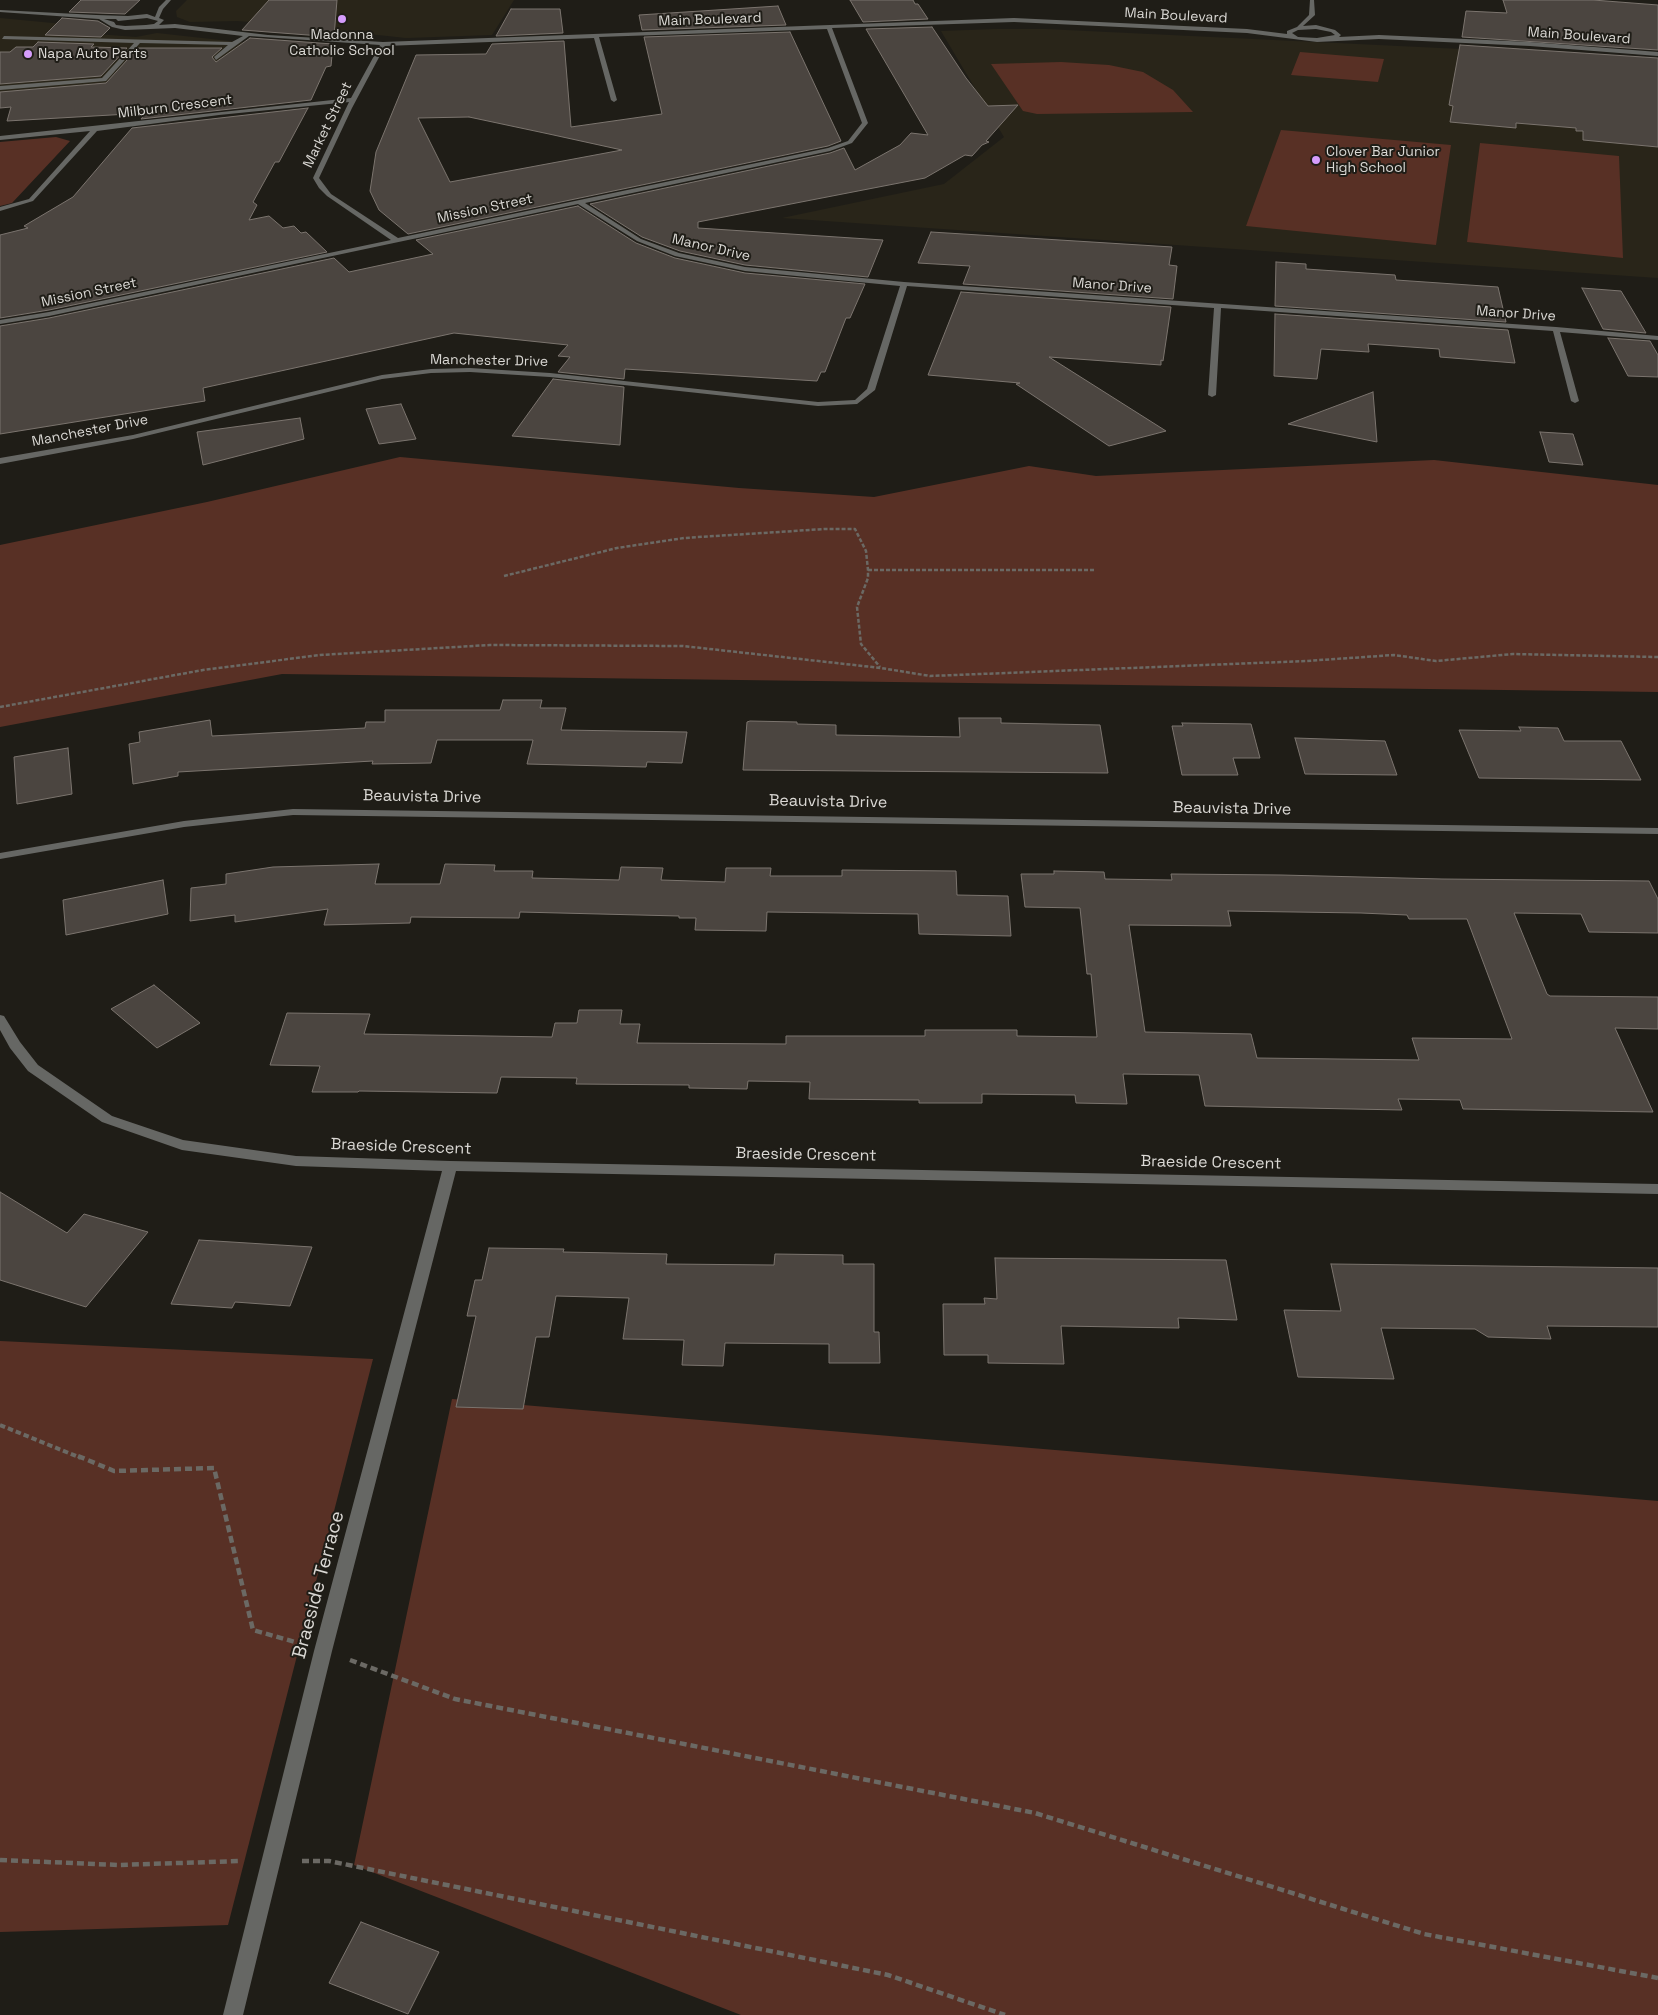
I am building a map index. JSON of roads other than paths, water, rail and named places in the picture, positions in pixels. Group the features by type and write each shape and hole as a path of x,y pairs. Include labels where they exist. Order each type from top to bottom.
{"street":[{"path":"134,16 161,8 169,0"},
{"path":"1292,36 1289,32 1297,28 1312,15 1312,0"},
{"path":"159,19 161,8"},
{"name":"Main Boulevard","path":"0,11 96,17 134,16 159,19 175,26"},
{"path":"1312,15 1338,35 1330,40"},
{"name":"Main Boulevard","path":"96,17 112,23 114,26 125,28 175,26 326,42 382,44 1014,20 1247,30 1316,27 1379,37 1515,43 1658,54"},
{"name":"Main Boulevard","path":"112,23 126,17"},
{"name":"Main Boulevard","path":"146,27 159,19"},
{"name":"Mission Street","path":"0,322 49,314 830,149 850,142 866,123 829,27"},
{"name":"Main Boulevard","path":"1247,30 1310,40 1379,37"},
{"path":"0,31 11,31 2,40"},
{"path":"216,58 248,35"},
{"path":"596,35 614,100"},
{"path":"2,40 233,44"},
{"path":"0,88 104,80 138,42"},
{"name":"Market Street","path":"382,44 316,178 329,195 398,240"},
{"name":"Milburn Crescent","path":"0,138 353,100"},
{"path":"0,209 31,200 95,129"},
{"name":"Manor Drive","path":"579,202 639,240 677,255 745,269 904,284 1556,329 1658,338"},
{"name":"Manchester Drive","path":"0,461 133,437 382,377 431,371 470,370 550,374 818,404 857,402 871,390 904,284"},
{"path":"1212,395 1218,305"},
{"path":"1556,329 1575,401"},
{"name":"Beauvista Drive","path":"0,856 184,824 293,812 1658,832"},
{"name":"Braeside Crescent","path":"0,1019 15,1045 33,1068 107,1118 182,1145 296,1161 450,1166 1658,1189"},
{"name":"Braeside Terrace","path":"233,2015 323,1651 450,1166"}],"place":[{"name":"Madonna Catholic School","path":"342,19"},
{"name":"Napa Auto Parts","path":"28,54"},
{"name":"Clover Bar Junior High School","path":"1316,160"}]}
